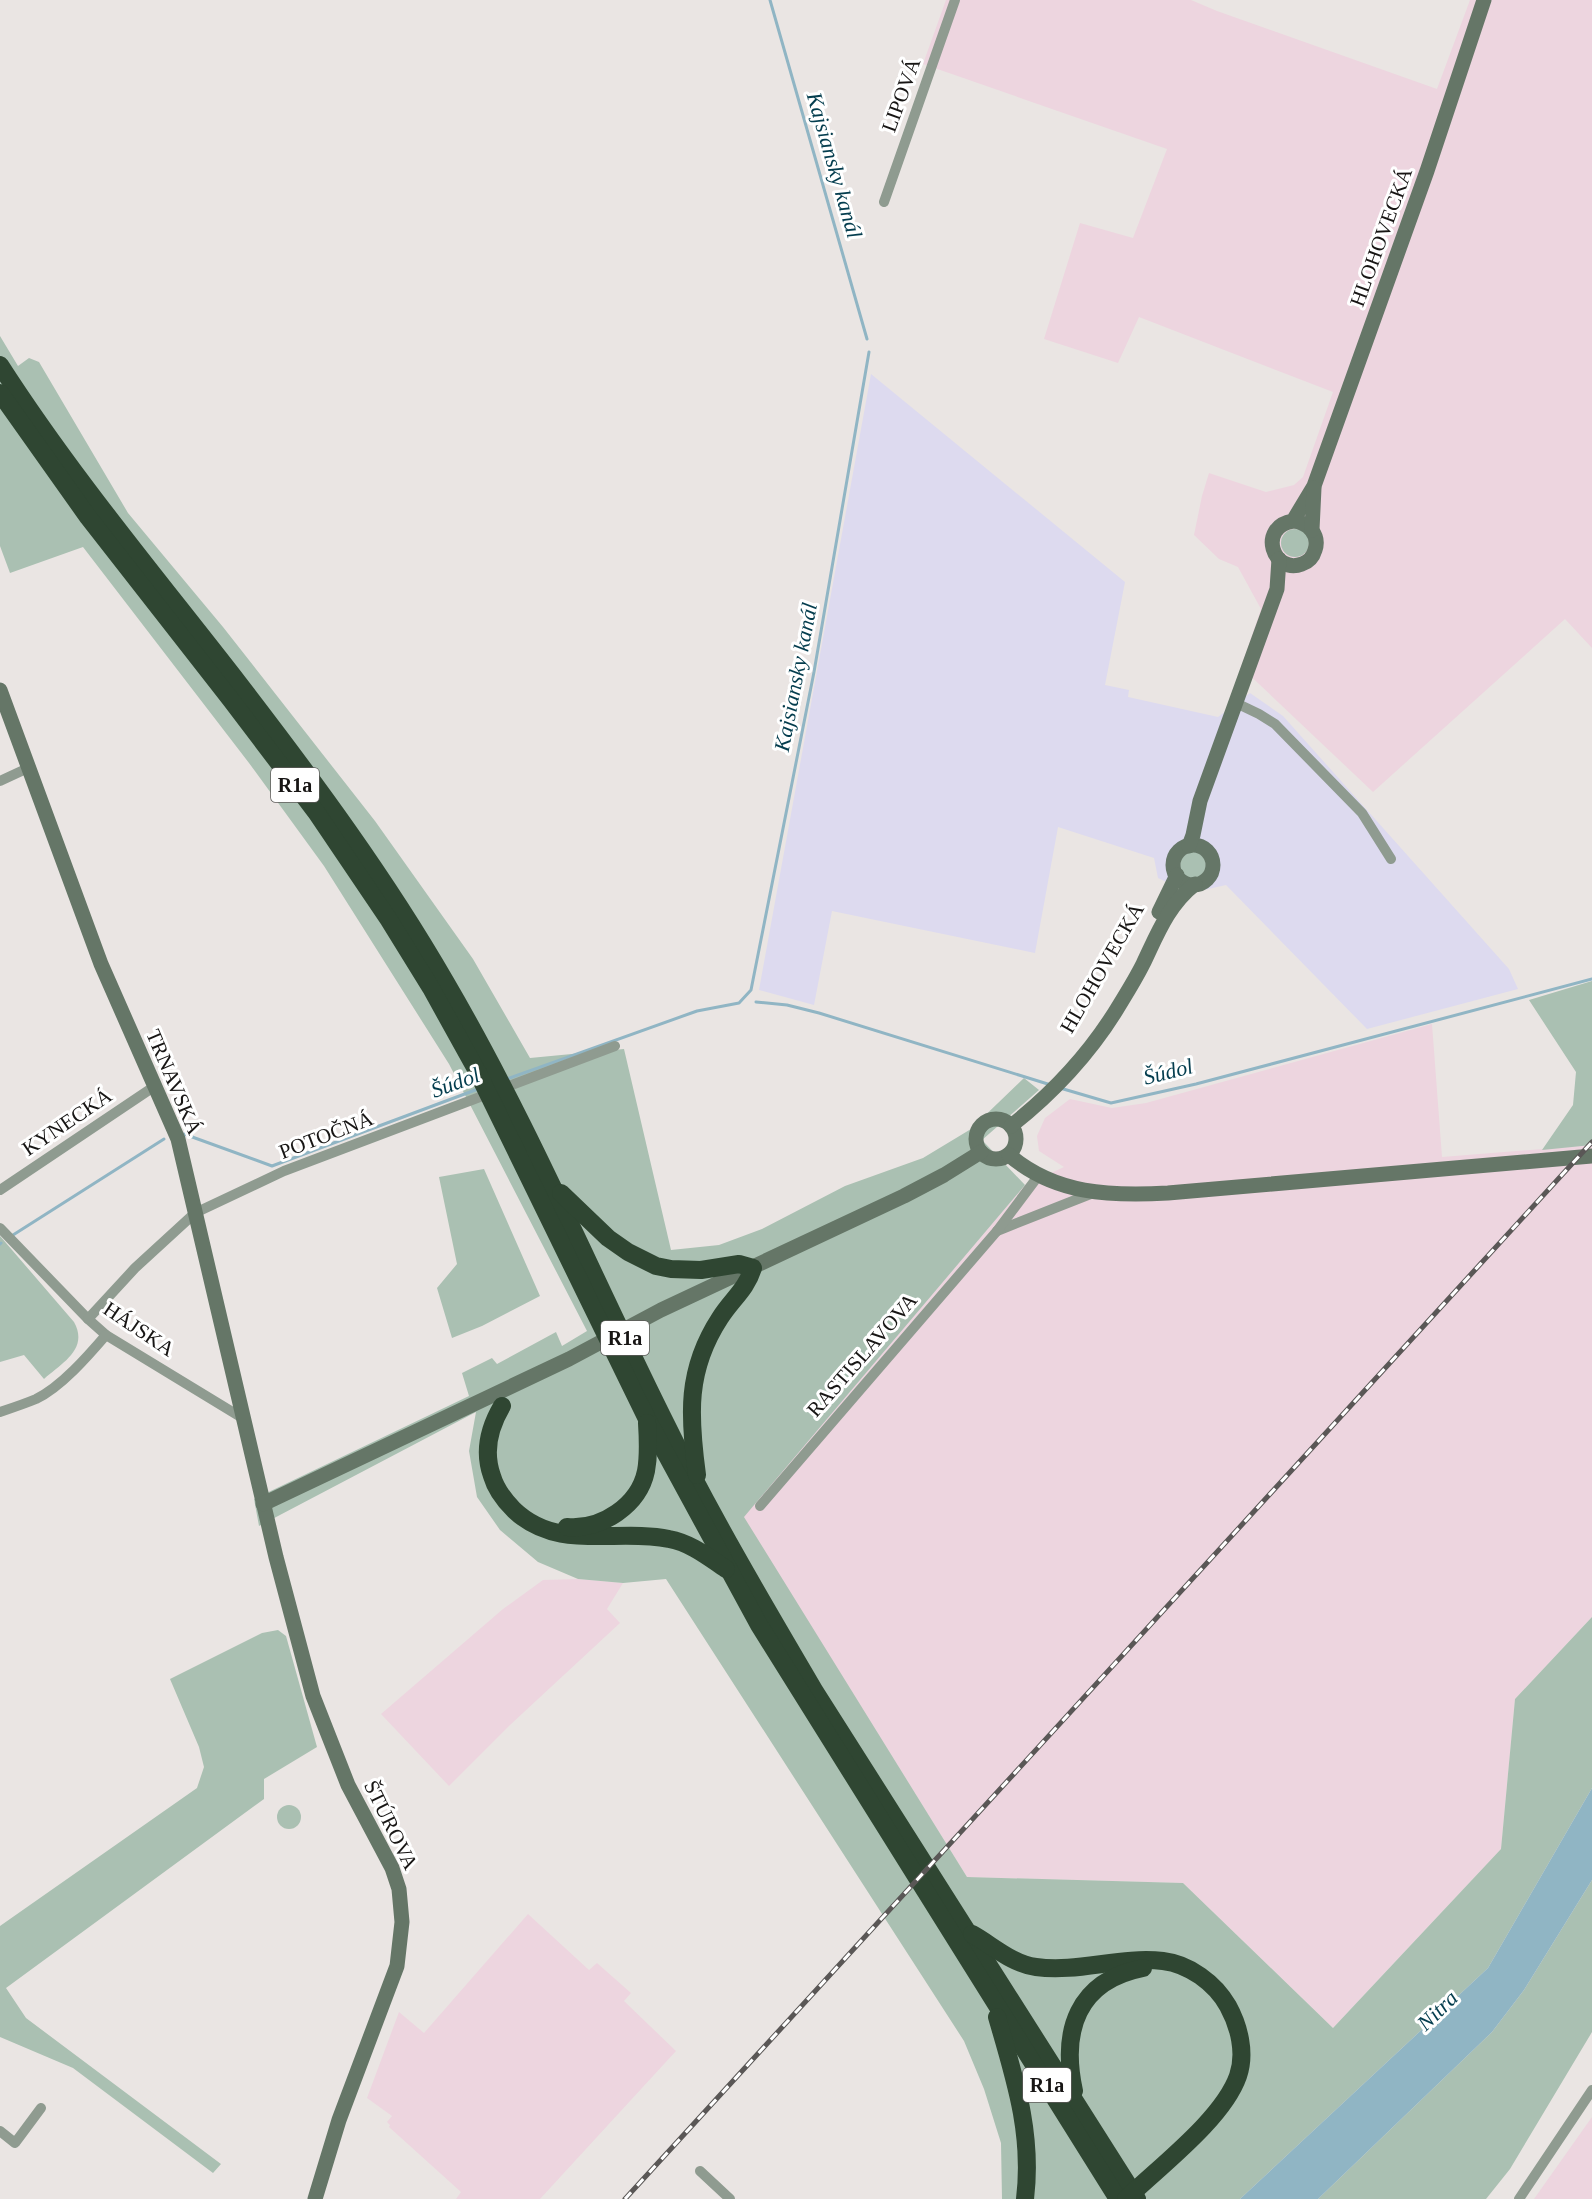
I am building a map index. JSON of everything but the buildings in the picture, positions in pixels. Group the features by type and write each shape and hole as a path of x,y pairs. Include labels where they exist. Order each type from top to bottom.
{"highway":[{"name":"R1a","path":"0,365 79,479 324,796 445,980 647,1419 729,1572 795,1686 1077,2104 1110,2171 1117,2199"},
{"name":"R1a","path":"0,393 88,517 231,700 349,859 484,1069"},
{"name":"R1a","path":"505,1110 552,1184 700,1491 905,1846"},
{"path":"552,1184 608,1238 641,1260 672,1269 701,1270 739,1264 753,1268 748,1283 732,1301 709,1335 694,1376 691,1419 700,1491"},
{"path":"494,1402 493,1454 495,1468 505,1491 524,1510 537,1518 551,1524 571,1527 602,1521 615,1514 633,1498 646,1473 647,1419"},
{"path":"494,1402 487,1455 492,1476 501,1495 519,1514 541,1528 568,1535 670,1539 694,1548 729,1572"},
{"name":"R1a","path":"959,1928 990,1995 1110,2171 1137,2199"},
{"path":"959,1928 1012,1959 1035,1967 1144,1960 1171,1963 1196,1973 1223,1997 1233,2014 1239,2032 1241,2053 1239,2074 1234,2085 1216,2113 1202,2128 1126,2199"},
{"path":"1077,2104 1068,2051 1075,2019 1094,1991 1110,1979 1126,1971 1145,1968 1177,1971 1205,1987 1218,2002 1233,2033 1235,2054 1223,2093 1197,2123 1117,2199"},
{"path":"990,1995 1023,2114 1028,2155 1025,2199"}],"main road":[{"name":"HLOHOVECKÁ","path":"1196,847 1193,835 1200,801 1277,589 1279,559 1273,549 1274,533 1281,525 1293,521 1314,486 1427,171 1484,0"},
{"name":"HLOHOVECKÁ","path":"1277,589 1295,565 1307,561 1314,552 1316,540 1312,530 1314,486"},
{"path":"1293,521 1302,522 1312,530"},
{"path":"1279,559 1295,565"},
{"name":"TRNAVSKÁ","path":"0,690 101,964 178,1139 263,1504"},
{"path":"1196,847 1210,855 1213,866 1209,877 1195,884 1184,882 1177,875 1174,863 1179,852 1196,847"},
{"name":"HLOHOVECKÁ","path":"1060,1080 1118,989 1177,875"},
{"name":"HLOHOVECKÁ","path":"1060,1080 1092,1046 1142,966 1168,913 1182,894 1195,884"},
{"path":"1011,1126 1060,1080"},
{"path":"1015,1160 1016,1140 1011,1126 999,1119 990,1120 982,1125 976,1139 985,1156 995,1160 1015,1160 1039,1175 1075,1189 1118,1195 1168,1193 1592,1156"},
{"path":"263,1504 494,1402 546,1369 661,1310 904,1196 981,1152"},
{"path":"962,1164 1015,1160"},
{"name":"ŠTÚROVA","path":"263,1504 313,1696 348,1785 396,1878 402,1912 397,1966 339,2120 315,2199"}],"street":[{"name":"LIPOVÁ","path":"884,202 956,0"},
{"path":"1236,704 1275,724 1362,813 1391,859"},
{"path":"0,781 28,768"},
{"name":"POTOČNÁ","path":"88,1319 135,1269 195,1213 284,1172 615,1046"},
{"name":"KYNECKÁ","path":"0,1190 155,1086"},
{"name":"RASTISLAVOVA","path":"759,1506 997,1231 1039,1175"},
{"name":"RASTISLAVOVA","path":"997,1231 1093,1193"},
{"name":"HÁJSKA","path":"0,1228 106,1335 244,1419"},
{"path":"0,1412 37,1398 64,1378 106,1335"},
{"path":"1519,2199 1592,2090"},
{"path":"0,2131 15,2143 41,2108"},
{"path":"700,2171 730,2199"}],"shaded area":[{"path":"946,0 1191,0 1437,89 1470,0 1592,0 1592,648 1565,619 1373,792 1241,667 1261,609 1238,567 1219,559 1194,535 1209,473 1266,492 1294,485 1303,477 1333,392 1139,317 1118,363 1044,339 1080,223 1133,238 1167,149 923,64"},
{"path":"871,374 1125,582 1105,685 1129,690 1128,697 1218,717 1250,693 1283,716 1509,969 1518,989 1367,1029 1226,885 1190,893 1158,878 1154,858 1058,827 1035,953 832,911 814,1005 759,990"},
{"path":"1432,1024 1442,1157 1592,1145 1592,1617 1515,1699 1501,1849 1333,2028 1183,1883 967,1877 743,1517 1025,1185 1064,1167 1039,1151 1037,1136 1045,1118 1070,1099 1112,1108 1146,1103"},
{"path":"578,1579 623,1583 607,1609 620,1623 510,1725 449,1786 381,1714 503,1609 543,1580"},
{"path":"528,1914 589,1970 597,1963 631,1993 624,2001 676,2051 540,2199 456,2199 461,2192 389,2127 387,2122 392,2116 367,2098 399,2012 424,2033"},
{"path":"1592,2117 1592,2199 1534,2199"}],"green space":[{"path":"0,336 18,366 29,358 39,362 128,513 223,627 375,821 473,959 530,1058 624,1049 671,1250 719,1245 762,1229 845,1186 923,1158 971,1129 1024,1078 1039,1090 982,1140 1025,1185 744,1517 967,1877 1183,1883 1333,2028 1501,1849 1515,1699 1592,1617 1592,1788 1488,1968 1240,2199 1002,2199 1001,2143 984,2089 964,2041 666,1579 623,1583 578,1579 538,1562 500,1530 477,1497 469,1451 476,1412 259,1526 254,1499 469,1396 462,1373 492,1358 497,1364 556,1332 562,1346 587,1331 449,1064 324,866 249,763 83,547 10,573 0,546"},
{"path":"1295,529 1305,533 1309,543 1305,553 1295,557 1285,553 1281,543 1285,533"},
{"path":"1193,852 1202,856 1206,865 1202,874 1193,878 1184,874 1180,865 1184,856"},
{"path":"1592,981 1592,1145 1542,1150 1573,1105 1576,1072 1529,1000"},
{"path":"484,1169 540,1296 482,1326 452,1338 437,1288 457,1264 439,1177"},
{"path":"0,1236 74,1322 78,1332 76,1348 71,1355 44,1379 24,1355 0,1362"},
{"path":"278,1630 286,1636 317,1747 264,1779 264,1799 6,1988 26,2018 221,2164 213,2173 73,2068 0,2037 0,1926 197,1788 204,1767 199,1747 170,1679 262,1633"},
{"path":"289,1805 297,1809 301,1817 297,1825 289,1829 281,1825 277,1817 281,1809"},
{"path":"1592,1880 1592,2032 1510,2169 1486,2199 1318,2199 1492,2032 1524,1990"}],"water":[{"path":"1592,1788 1592,1880 1524,1990 1492,2032 1318,2199 1240,2199 1488,1968"}],"waterway":[{"name":"Kajsiansky kanál","path":"770,0 867,339"},
{"name":"Kajsiansky kanál","path":"507,1079 697,1011 739,1003 751,990 814,672 869,352"},
{"name":"Šúdol","path":"1060,1088 1111,1103 1196,1084 1592,979"},
{"name":"Šúdol","path":"756,1002 787,1005 819,1013 1051,1085"},
{"name":"Šúdol","path":"184,1134 272,1166 478,1089"},
{"name":"Šúdol","path":"13,1235 164,1139"}],"railway":[{"path":"625,2199 1592,1142"}],"water label":[{"name":"Nitra","path":"1437,2010"}]}
